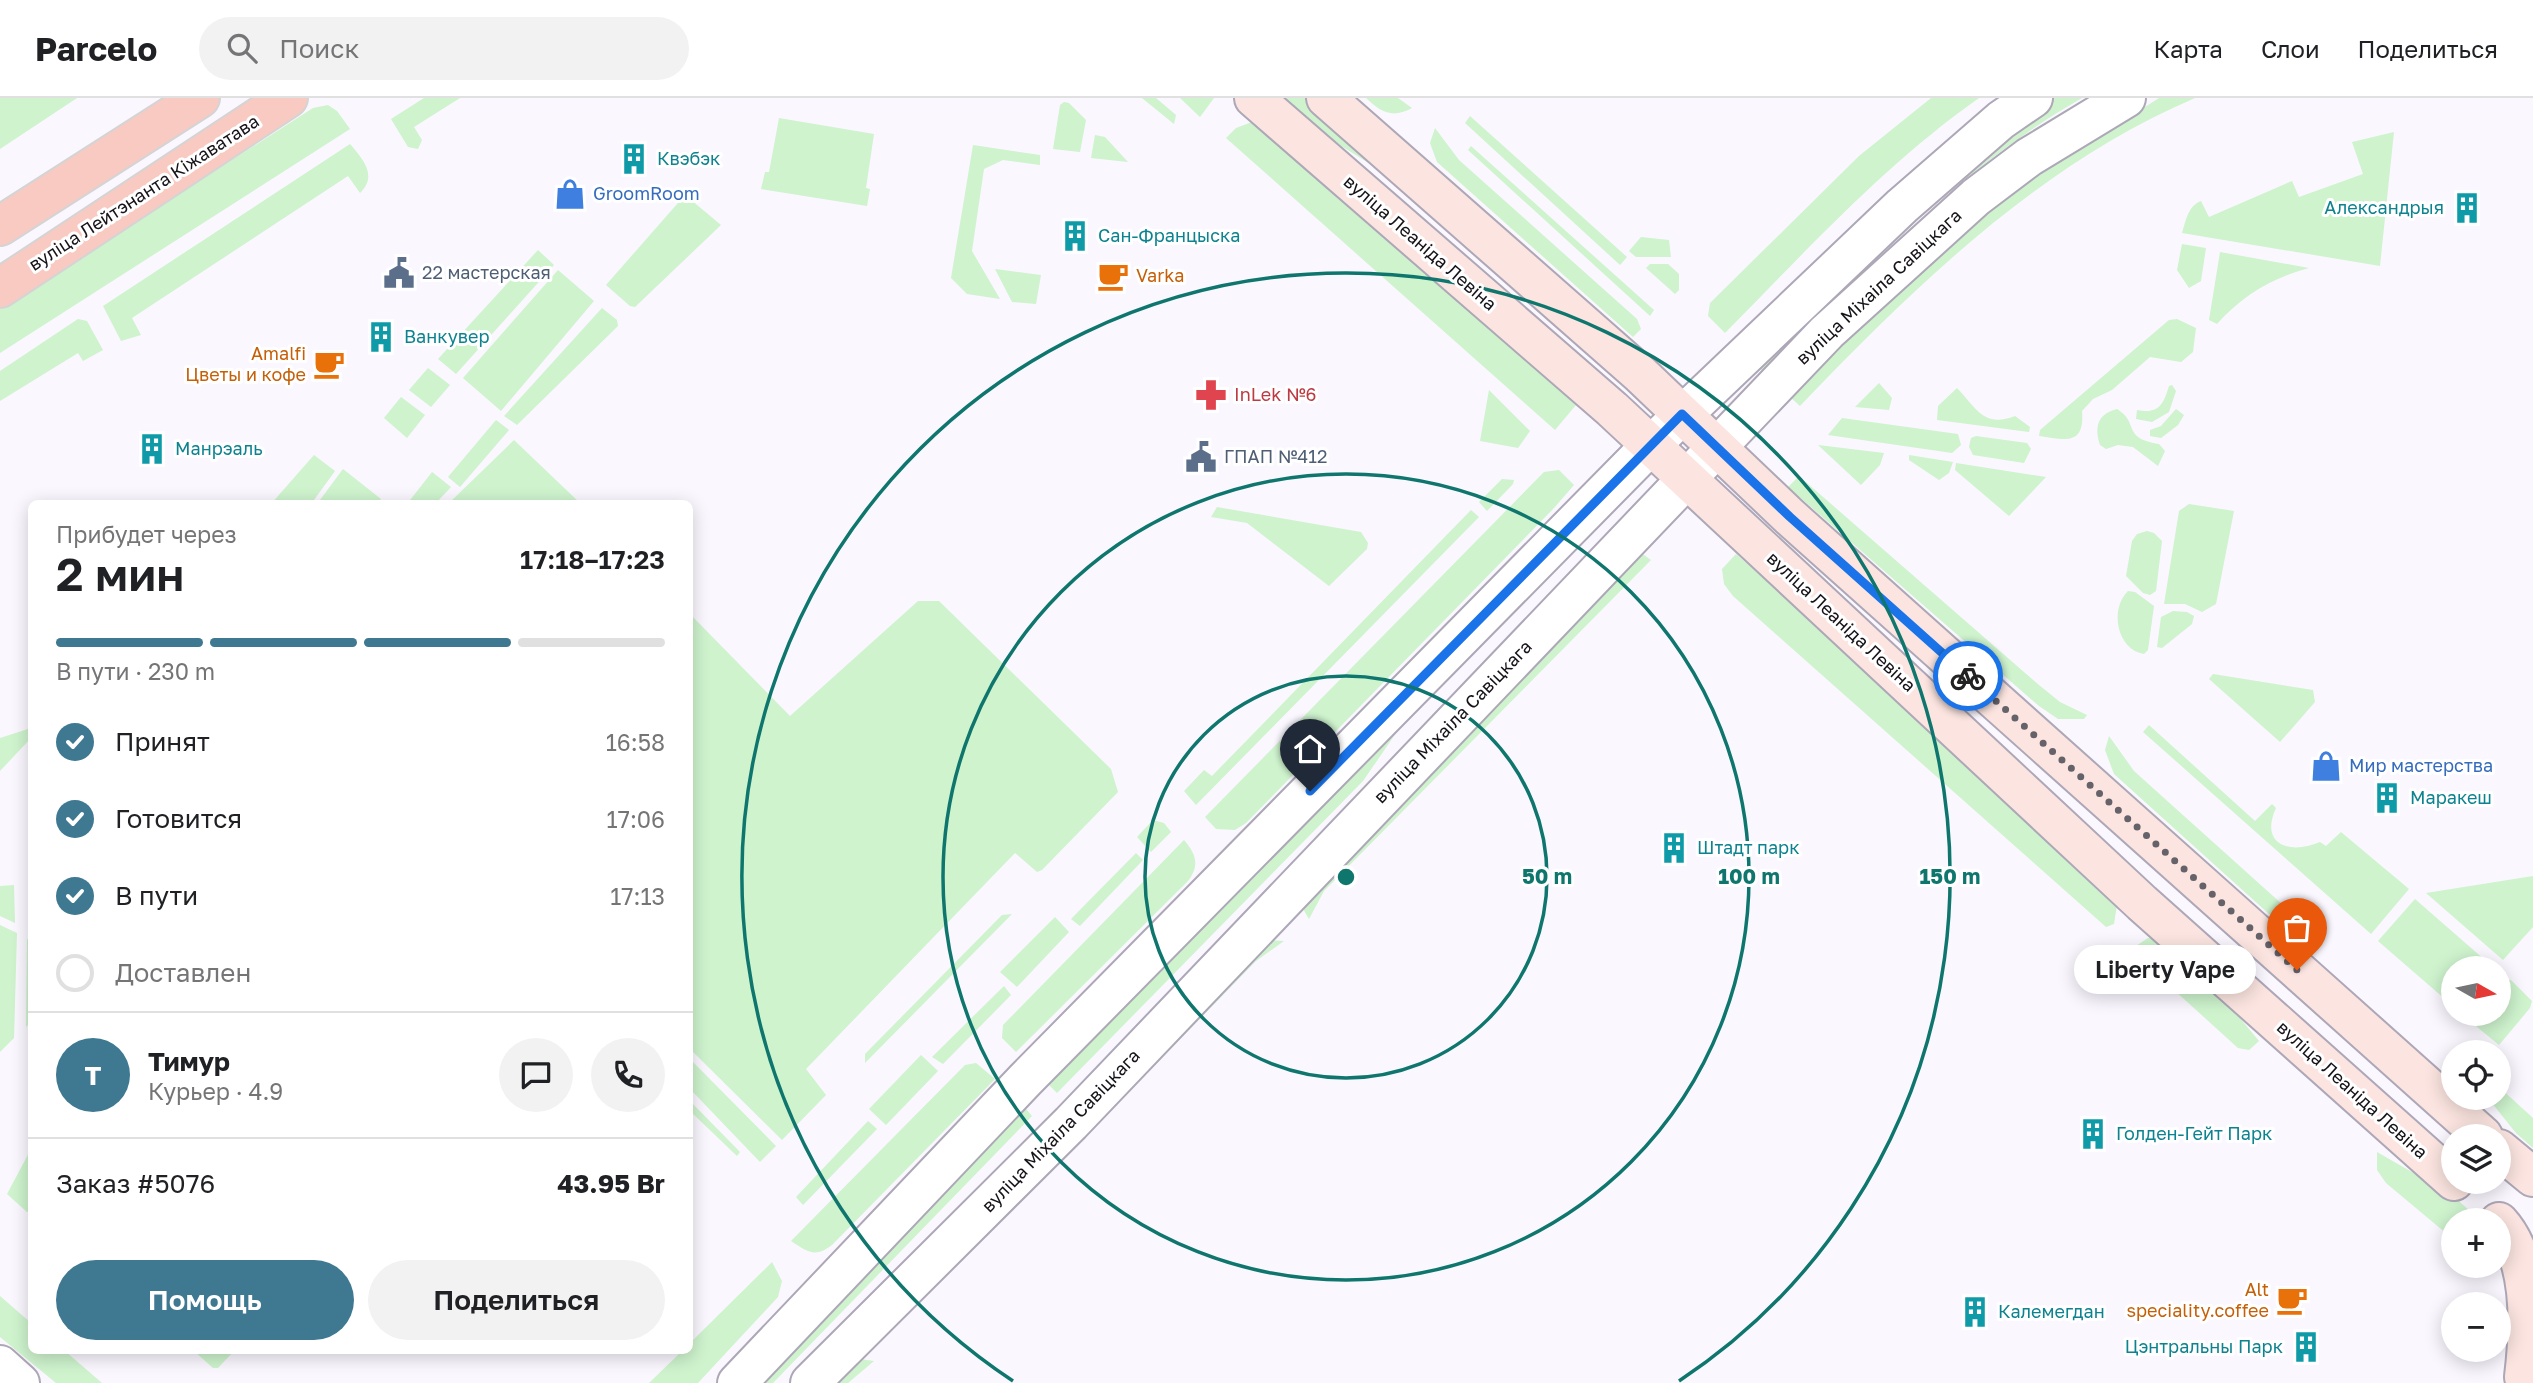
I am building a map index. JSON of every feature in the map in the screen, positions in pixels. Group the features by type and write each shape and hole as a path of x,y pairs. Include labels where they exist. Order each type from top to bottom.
{"main road":[{"path":"0,226 200,98"},
{"name":"вуліца Лейтэнанта Кіжаватава","path":"0,288 288,98"},
{"name":"вуліца Леаніда Левіна","path":"1254,98 1686,478 2132,894 2441,1169"},
{"path":"1326,98 1682,414 1790,517 2470,1124"},
{"path":"2511,1159 2533,1177"},
{"name":"вуліца Леаніда Левіна","path":"2468,1194 2484,1208"},
{"name":"вуліца Леаніда Левіна","path":"2511,1238 2516,1245 2529,1290 2530,1321 2526,1374"}],"street":[{"path":"737,1383 1025,1080 1682,414 1902,205 2001,120 2033,98"},
{"name":"вуліца Міхаіла Савіцкага","path":"810,1383 1071,1123 1827,332 1976,197 2029,157 2126,98"},
{"path":"0,1365 20,1383"}],"green space":[{"path":"0,98 77,98 0,149"},
{"path":"424,98 460,98 414,127 422,140 418,149 408,147 391,119"},
{"path":"1142,98 1156,98 1176,115 1174,124"},
{"path":"1180,98 1214,98 1200,117"},
{"path":"1284,98 1312,98 1609,364 1605,369 1386,174 1327,137"},
{"path":"1366,98 1398,98 1412,108 1398,113 1387,112"},
{"path":"1931,98 1979,98 1911,151 1879,180 1725,333 1708,316 1710,303 1859,156"},
{"path":"2048,98 2082,98 2038,125 1954,189 1875,260 1764,373 1759,368 1814,306"},
{"path":"2159,98 2195,98 2138,125 2084,157 2032,193 1935,273 1800,406 1790,397 1928,260 2002,198"},
{"path":"1069,103 1086,120 1080,152 1053,149 1060,105"},
{"path":"328,105 337,111 350,129 0,353 0,309 313,108"},
{"path":"1470,116 1627,257 1620,265 1465,123"},
{"path":"779,118 874,134 866,188 870,189 867,206 761,189 765,172 769,172"},
{"path":"1252,122 1268,130 1576,405 1555,430 1226,138 1236,128"},
{"path":"1435,128 1459,160 1637,319 1641,329 1633,337 1437,162 1430,143"},
{"path":"2394,132 2380,266 2182,233 2190,210 2201,201 2209,217 2292,181 2299,197 2363,174 2352,142"},
{"path":"1095,135 1105,137 1128,162 1091,158"},
{"path":"350,144 367,168 368,180 360,193 348,176 132,318 141,335 121,341 103,306"},
{"path":"973,145 1040,155 1040,165 1003,160 984,169 972,251 1000,299 967,294 951,278"},
{"path":"1471,146 1654,310 1650,316 1468,150"},
{"path":"685,195 721,225 635,307 630,306 606,285"},
{"path":"1641,237 1669,240 1671,257 1636,257 1629,251"},
{"path":"2182,244 2206,248 2201,281 2189,288 2177,270"},
{"path":"538,250 554,265 456,374 438,359"},
{"path":"2220,252 2309,268 2259,289 2237,304 2217,324 2209,320"},
{"path":"1650,264 1668,264 1679,274 1679,290 1675,294 1646,268"},
{"path":"995,269 1041,275 1036,304 1012,302"},
{"path":"558,270 594,301 501,411 463,378"},
{"path":"602,308 617,320 618,326 517,425 504,416"},
{"path":"78,319 87,321 103,350 83,361 78,353 0,401 0,371"},
{"path":"2177,319 2196,328 2193,352 2181,362 2150,357 2112,390 2093,399 2082,411 2082,422 2077,435 2065,439 2039,436 2040,430 2169,320"},
{"path":"428,368 450,385 431,407 409,390"},
{"path":"1879,383 1892,398 1889,410 1855,407"},
{"path":"2172,385 2176,391 2169,412 2152,422 2136,419 2137,410 2150,411 2159,407"},
{"path":"1957,388 1988,418 1996,420 2015,416 2030,427 2029,432 1937,420 1938,406"},
{"path":"1489,390 1530,431 1518,448 1480,441"},
{"path":"401,397 425,415 407,438 384,418"},
{"path":"2117,409 2124,414 2135,434 2159,444 2165,451 2158,466 2133,447 2118,445 2106,449 2100,445 2097,432 2099,422 2105,414"},
{"path":"2176,409 2184,415 2178,425 2161,438 2150,436 2150,430 2161,426"},
{"path":"1842,418 1958,434 1961,445 1952,453 1828,435"},
{"path":"496,420 509,430 460,487 448,477"},
{"path":"1976,436 2027,443 2031,449 2024,463 1973,455 1969,447 1971,438"},
{"path":"514,440 577,500 452,500"},
{"path":"1818,445 1884,453 1880,465 1861,485"},
{"path":"314,455 335,471 314,500 275,500"},
{"path":"1909,455 1953,462 1949,473 1939,480 1909,460"},
{"path":"1956,463 2046,477 2009,516 1955,470"},
{"path":"343,469 381,499 380,500 320,500"},
{"path":"1559,470 1574,485 1554,508 1246,823 1235,830 1216,829 1205,817 1544,472"},
{"path":"432,472 451,487 439,500 410,500"},
{"path":"1799,476 2039,685 2060,702 2087,715 2084,719 2058,719 2039,706 1788,487"},
{"path":"1502,479 1514,480 1513,484 1487,511 1479,502"},
{"path":"2189,504 2234,511 2216,604 2202,612 2185,604 2164,604 2179,511"},
{"path":"1217,507 1361,532 1368,543 1367,549 1329,586 1247,523 1211,517"},
{"path":"1471,510 1479,517 1196,805 1184,791 1204,770 1212,776"},
{"path":"2147,531 2154,533 2162,541 2156,591 2150,595 2143,593 2126,576 2132,541 2137,534"},
{"path":"1636,549 1651,560 1324,891 1309,919 1302,907"},
{"path":"1736,554 1873,674 2118,899 2114,924 2106,927 1733,596 1724,584 1722,569"},
{"path":"2128,591 2135,592 2154,606 2148,650 2144,654 2127,645 2119,628 2119,608"},
{"path":"918,601 939,601 1111,769 1118,792 1042,870 1037,872 1015,853 806,1069 826,1095 782,1140 693,1052 693,617 790,716"},
{"path":"2173,611 2187,612 2194,616 2192,624 2162,648 2157,647 2161,617"},
{"path":"2213,674 2313,690 2315,702 2280,742 2209,679"},
{"path":"1403,723 1363,781 1057,1093 1044,1080"},
{"path":"2149,725 2255,821 2272,804 2276,808 2271,831 2280,844 2298,847 2320,842 2326,846 2341,832 2409,889 2371,934 2143,732"},
{"path":"28,729 28,741 0,771 0,738"},
{"path":"2109,736 2134,771 2322,940 2320,942 2269,914 2114,774 2105,750"},
{"path":"1153,820 1164,823 1171,832 1151,852 1137,837"},
{"path":"1184,840 1195,860 1194,870 1188,881 1016,1052 1002,1038 1003,1025"},
{"path":"1136,853 1143,860 1080,926 1071,919"},
{"path":"2533,876 2533,927 2507,956 2498,956 2426,893"},
{"path":"14,885 15,923 0,916 0,886"},
{"path":"2415,899 2480,956 2441,956 2441,996 2378,941"},
{"path":"1012,914 865,1063 865,1054 1002,915"},
{"path":"1055,917 1069,932 1017,987 1000,972"},
{"path":"0,925 17,933 14,1038 0,1052"},
{"path":"2161,937 2189,957 2259,1041 2249,1050 2238,1048 2130,950 2148,938"},
{"path":"27,939 28,1025 26,1027"},
{"path":"1264,940 1284,941 1256,961 1094,1128 1084,1119"},
{"path":"2511,980 2532,1001 2530,1008 2503,1040 2493,1040 2476,1026 2511,1026"},
{"path":"1004,986 1011,995 943,1064 932,1057"},
{"path":"921,1055 938,1071 886,1125 869,1109"},
{"path":"693,1062 776,1146 760,1162 693,1092"},
{"path":"976,1063 995,1079 832,1245 821,1251 811,1252 791,1241 965,1065"},
{"path":"2511,1098 2533,1118 2533,1148 2516,1133 2511,1124 2497,1110 2511,1110"},
{"path":"1021,1103 1032,1116 773,1383 750,1383"},
{"path":"693,1104 740,1152 737,1156 693,1114"},
{"path":"868,1121 877,1129 803,1205 796,1197"},
{"path":"2377,1152 2441,1189 2441,1194 2452,1195 2467,1208 2441,1208 2441,1229 2386,1183 2377,1170"},
{"path":"28,1155 28,1212 7,1194"},
{"path":"772,1262 782,1281 778,1297 698,1383 649,1383 679,1354 693,1354 693,1340"},
{"path":"0,1296 28,1320 28,1354 68,1354 102,1383 56,1383 0,1337"},
{"path":"197,1354 231,1354 218,1368 213,1368"},
{"path":"852,1358 874,1361 848,1383 821,1383"}],"way so far":[{"path":"1968,676 2297,970"}],"place":[{"name":"Квэбэк","path":"634,159"},
{"name":"GroomRoom","path":"570,194"},
{"name":"Александрыя","path":"2467,208"},
{"name":"Сан-Францыска","path":"1075,236"},
{"name":"22 мастерская","path":"399,273"},
{"name":"Varka","path":"1113,276"},
{"name":"Ванкувер","path":"381,337"},
{"name":"Amalfi Цветы и кофе","path":"329,364"},
{"name":"InLek №6","path":"1211,395"},
{"name":"Манрэаль","path":"152,449"},
{"name":"ГПАП №412","path":"1201,457"},
{"name":"Мир мастерства","path":"2326,766"},
{"name":"Маракеш","path":"2387,798"},
{"name":"Штадт парк","path":"1674,848"},
{"name":"Liberty Vape","path":"2297,970"},
{"name":"Голден-Гейт Парк","path":"2093,1134"},
{"name":"Alt speciality.coffee","path":"2292,1300"},
{"name":"Калемегдан","path":"1975,1312"},
{"name":"Цэнтральны Парк","path":"2306,1347"}],"route":[{"path":"1310,791 1682,414 1790,517 1968,676"}]}
